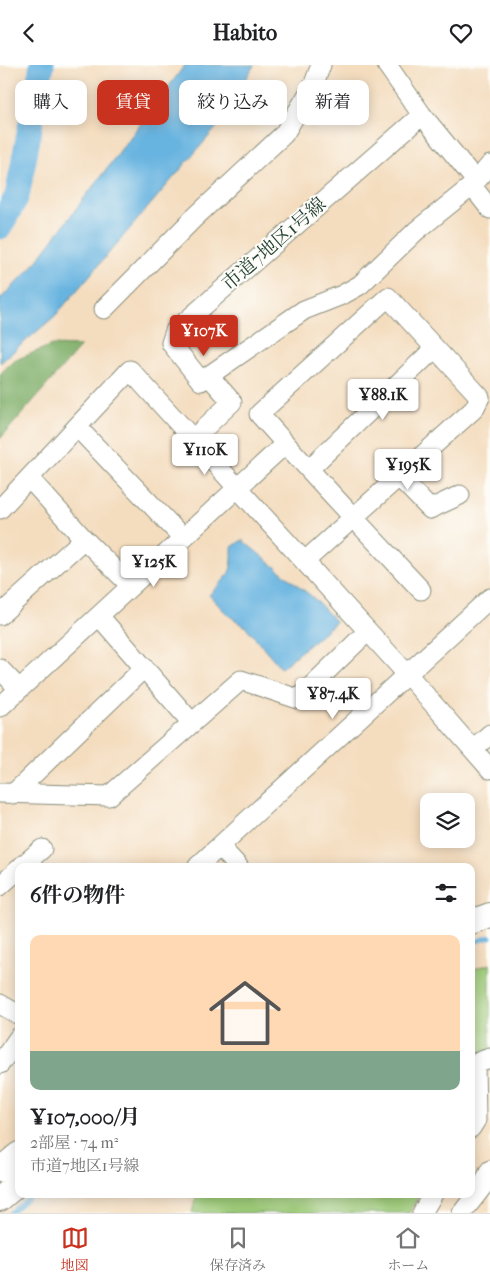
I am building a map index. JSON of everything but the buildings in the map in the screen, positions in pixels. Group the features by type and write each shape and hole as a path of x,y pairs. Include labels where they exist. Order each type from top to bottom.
{"main road":[{"path":"475,905 490,900"},
{"path":"475,920 490,915"},
{"path":"0,1170 15,1157"},
{"path":"0,1199 15,1186"}],"street":[{"path":"104,309 193,219 284,134 313,86 321,65"},
{"path":"387,65 422,115 474,183 490,209"},
{"name":"市道7地区1号線","path":"209,376 201,381 171,343 175,331 422,115"},
{"path":"193,439 232,402 209,376 304,310 342,295 360,285 416,231 474,183 490,165"},
{"path":"305,561 353,517 474,409 480,397 388,297 259,414 308,469 353,517 421,590"},
{"path":"308,469 435,348"},
{"path":"0,509 130,370 407,674 490,769"},
{"path":"77,427 184,538"},
{"path":"0,707 285,444"},
{"path":"398,477 430,509 460,495"},
{"path":"29,478 84,539 131,586"},
{"path":"0,615 84,539"},
{"path":"201,863 490,598"},
{"path":"99,616 192,723"},
{"path":"6,794 109,796 241,680 298,699 368,631"},
{"path":"0,669 19,689"},
{"path":"6,794 144,669"},
{"path":"473,749 490,734"},
{"path":"220,847 235,863"},
{"path":"26,863 42,849"},
{"path":"0,886 15,873"},
{"path":"0,1004 15,1013"},
{"path":"0,1064 15,1043"},
{"path":"475,1122 475,1063 490,1059"},
{"path":"475,1196 483,1186 490,1170"},
{"path":"422,1213 431,1198"},
{"path":"462,1213 474,1198"}],"green space":[{"path":"52,345 81,346 0,439 0,374 13,361"},
{"path":"490,964 490,1049 475,1054 475,969"},
{"path":"196,1198 418,1198 409,1213 192,1213"}],"water":[{"path":"185,65 254,65 245,80 179,80 179,125 219,125 55,316 0,363 0,299 32,267 140,125 169,125 169,86"},
{"path":"242,540 316,600 336,622 281,668 246,627 228,615 209,595 228,574 232,564 232,547"}],"waterway":[{"path":"0,227 17,196 42,65"},
{"path":"475,942 490,937"},
{"path":"10,1213 27,1198"}]}
